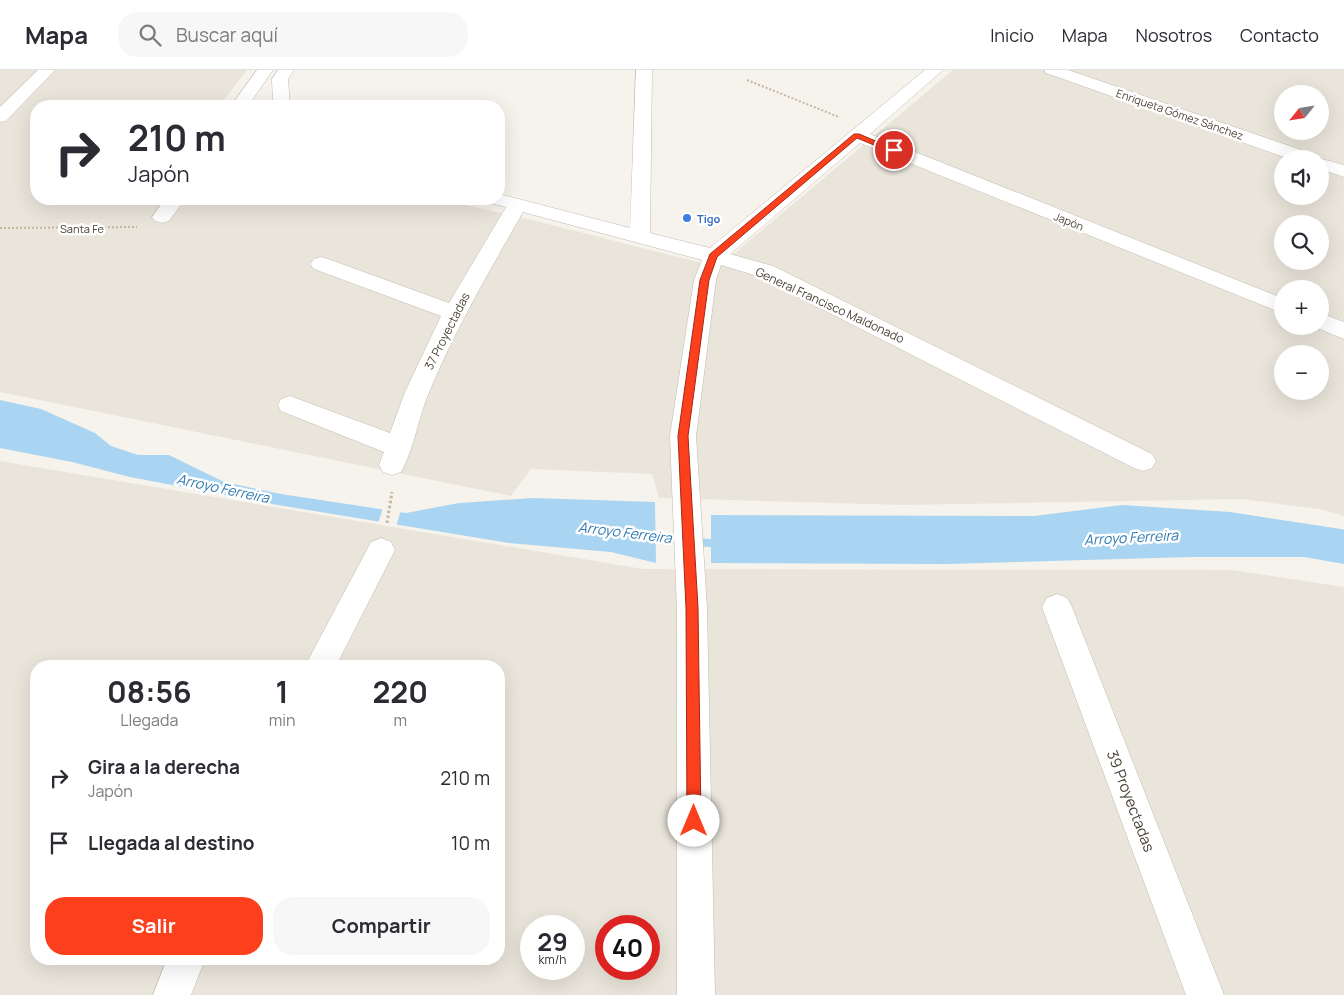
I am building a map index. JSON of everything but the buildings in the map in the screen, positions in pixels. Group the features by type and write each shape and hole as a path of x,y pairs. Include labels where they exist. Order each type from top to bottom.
{"street":[{"path":"0,117 47,70"},
{"path":"243,100 265,70"},
{"path":"640,236 644,70"},
{"path":"696,995 692,608 685,504 683,436 705,280 714,256 936,70"},
{"name":"Enriqueta Gómez Sánchez","path":"1052,70 1283,150"},
{"path":"282,100 283,74"},
{"name":"Japón","path":"861,131 1274,303"},
{"path":"1329,166 1344,171"},
{"name":"General Francisco Maldonado","path":"507,202 714,256 774,275 1144,461"},
{"name":"37 Proyectadas","path":"394,466 417,392 507,202"},
{"path":"162,217 171,205"},
{"path":"321,264 454,313"},
{"path":"1329,325 1344,331"},
{"path":"290,405 394,466"},
{"path":"323,660 383,539"},
{"name":"39 Proyectadas","path":"1056,607 1204,995"},
{"path":"172,995 184,965"}],"path":[{"path":"747,80 861,131"},
{"name":"Santa Fe","path":"0,228 128,228 146,225 162,217"},
{"path":"383,539 394,466"}],"shaded area":[{"path":"0,70 247,70 224,100 30,100 30,205 466,205 718,267 953,70 1344,70 1344,516 1319,509 1242,499 903,505 659,498 652,474 531,469 511,496 0,392"},
{"path":"0,461 643,569 1232,570 1344,587 1344,995 0,995"}],"water":[{"path":"0,400 41,409 95,433 111,446 138,455 169,455 224,482 281,494 406,513 459,503 533,498 655,502 656,563 611,552 509,543 278,505 130,477 72,462 0,448"},
{"path":"1122,505 1230,512 1341,529 1344,530 1344,564 1304,557 1191,557 948,564 711,563 711,515 1034,516"}],"pier":[{"path":"383,507 401,510 396,527 378,524"}],"waterway":[{"name":"Arroyo Ferreira","path":"644,535 724,545"}],"place":[{"name":"Tigo","path":"687,218"}],"route":[{"path":"694,821 692,608 685,504 683,436 705,280 714,256 856,135 894,150"}]}
